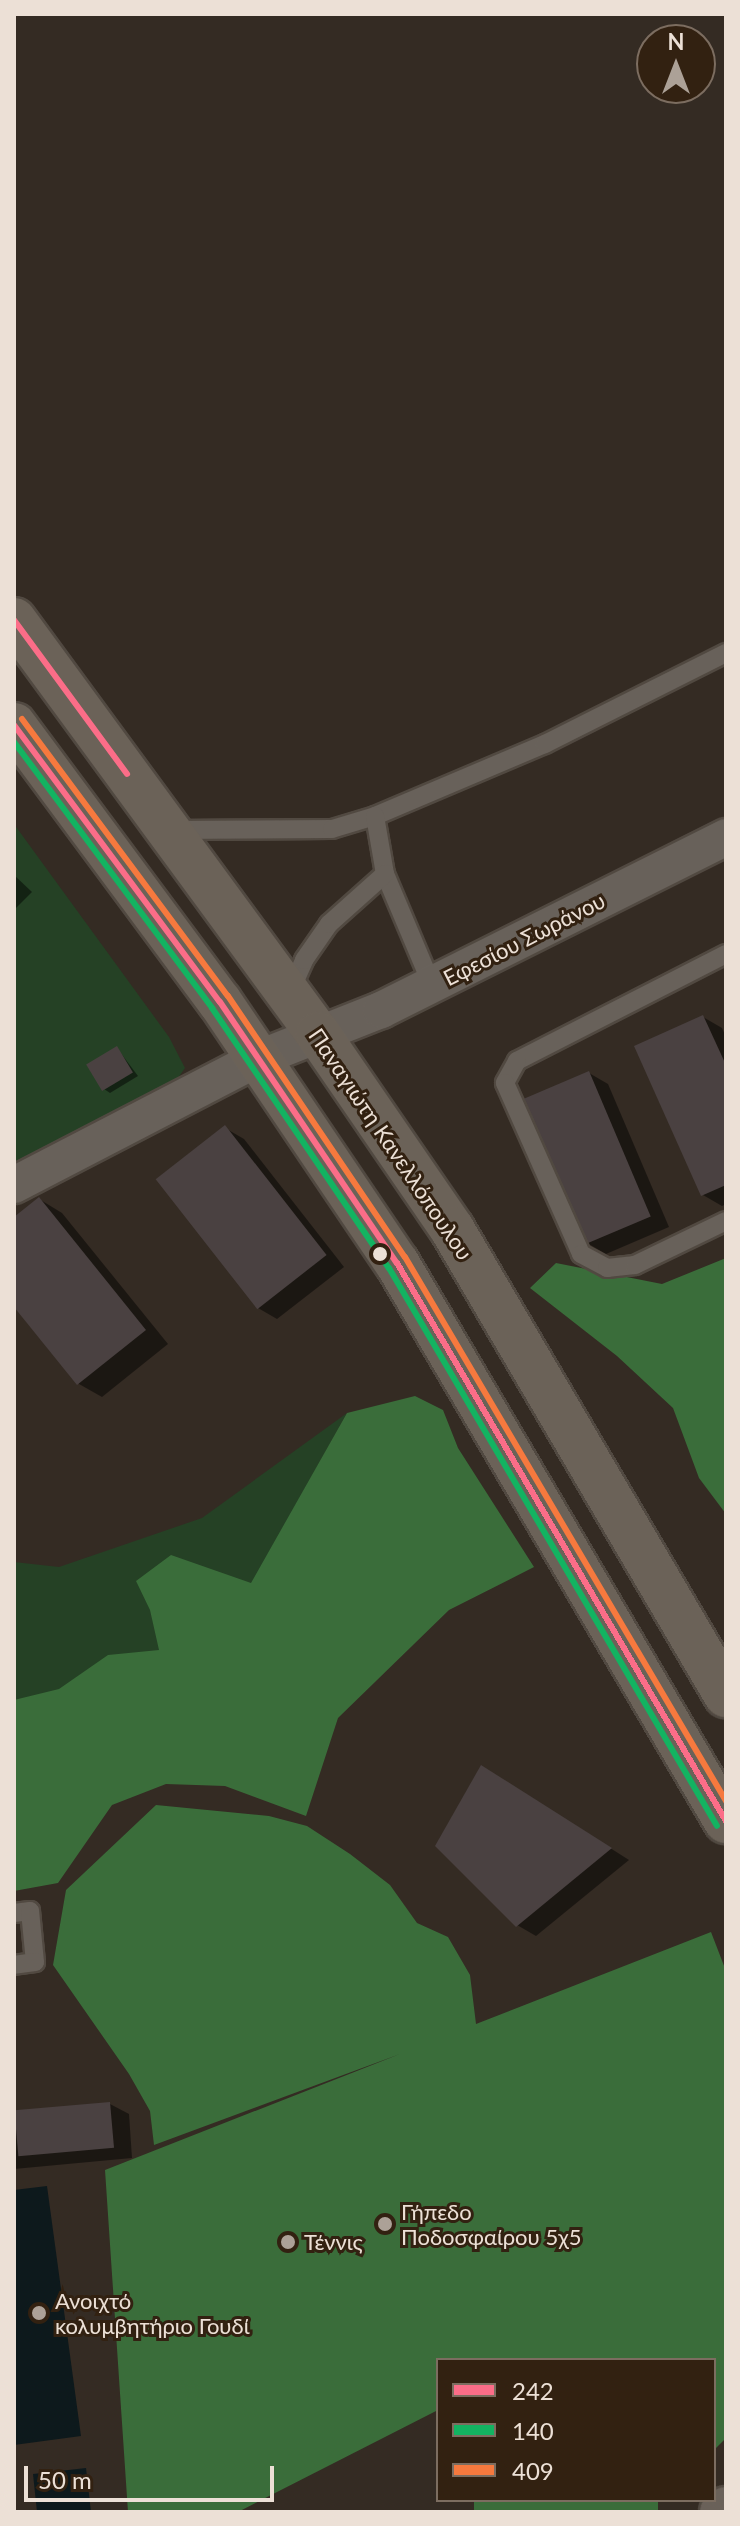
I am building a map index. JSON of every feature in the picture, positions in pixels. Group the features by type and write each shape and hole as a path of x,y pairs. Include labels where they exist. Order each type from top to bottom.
{"main road":[{"name":"Παναγιώτη Κανελλόπουλου","path":"14,620 318,1034 452,1229 726,1695"},
{"path":"14,725 213,993 397,1263 726,1821"}],"street":[{"name":"Εφεσίου Σωράνου","path":"14,1185 257,1059 381,1010 726,837"}],"lane":[{"path":"168,830 332,829 375,816 545,744 726,653"},
{"path":"375,816 385,874 432,985"},
{"path":"289,994 304,960 329,924 385,874"},
{"path":"726,961 726,954 517,1061 505,1083 581,1254 607,1268 635,1265 726,1221"},
{"path":"14,1913 30,1911 35,1962 14,1965"}],"green space":[{"path":"14,824 169,1037 185,1068 175,1082 14,1168"},
{"path":"726,1258 726,1514 699,1478 673,1408 617,1356 530,1288 556,1263 662,1284"},
{"path":"415,1396 443,1410 458,1448 534,1567 449,1610 338,1718 306,1816 225,1786 166,1784 112,1805 58,1883 14,1891 14,1700 59,1689 108,1655 159,1650 150,1610 136,1581 171,1555 251,1583 347,1413"},
{"path":"347,1413 177,1719 14,1747 14,1562 59,1567 202,1518"},
{"path":"156,1805 269,1816 307,1826 390,1885 417,1923 448,1937 470,1975 476,2024 711,1932 726,1971 726,2438 716,2448 716,2358 436,2358 436,2411 238,2512 128,2512 105,2170 400,2054 154,2145 150,2111 129,2074 53,1965 66,1890"},
{"path":"474,2502 658,2502 658,2512 474,2512"}],"shaded area":[{"name":"Ανοιχτό κολυμβητήριο Γουδί","path":"47,2186 81,2436 14,2445 14,2190"},
{"path":"86,2468 91,2512 37,2512 33,2474"}],"building":[{"path":"703,1015 726,1065 726,1185 701,1196 634,1046"},
{"path":"117,1046 133,1073 102,1091 86,1065"},
{"path":"589,1071 651,1216 584,1245 523,1099"},
{"path":"225,1125 327,1255 257,1309 156,1179"},
{"path":"39,1197 146,1330 77,1385 14,1307 14,1217"},
{"path":"481,1765 612,1848 516,1927 435,1846"},
{"path":"110,2102 114,2148 18,2156 14,2110"}],"transit line":[{"name":"242","path":"14,620 127,774"},
{"name":"409","path":"22,719 228,996 405,1257 726,1801"},
{"name":"242","path":"14,725 220,1002 397,1263 726,1821"},
{"name":"140","path":"14,742 212,1008 389,1268 717,1826"}],"place":[{"name":"Γήπεδο Ποδοσφαίρου 5χ5","path":"385,2224"},
{"name":"Τέννις","path":"288,2242"},
{"name":"Ανοιχτό κολυμβητήριο Γουδί","path":"39,2313"}]}
